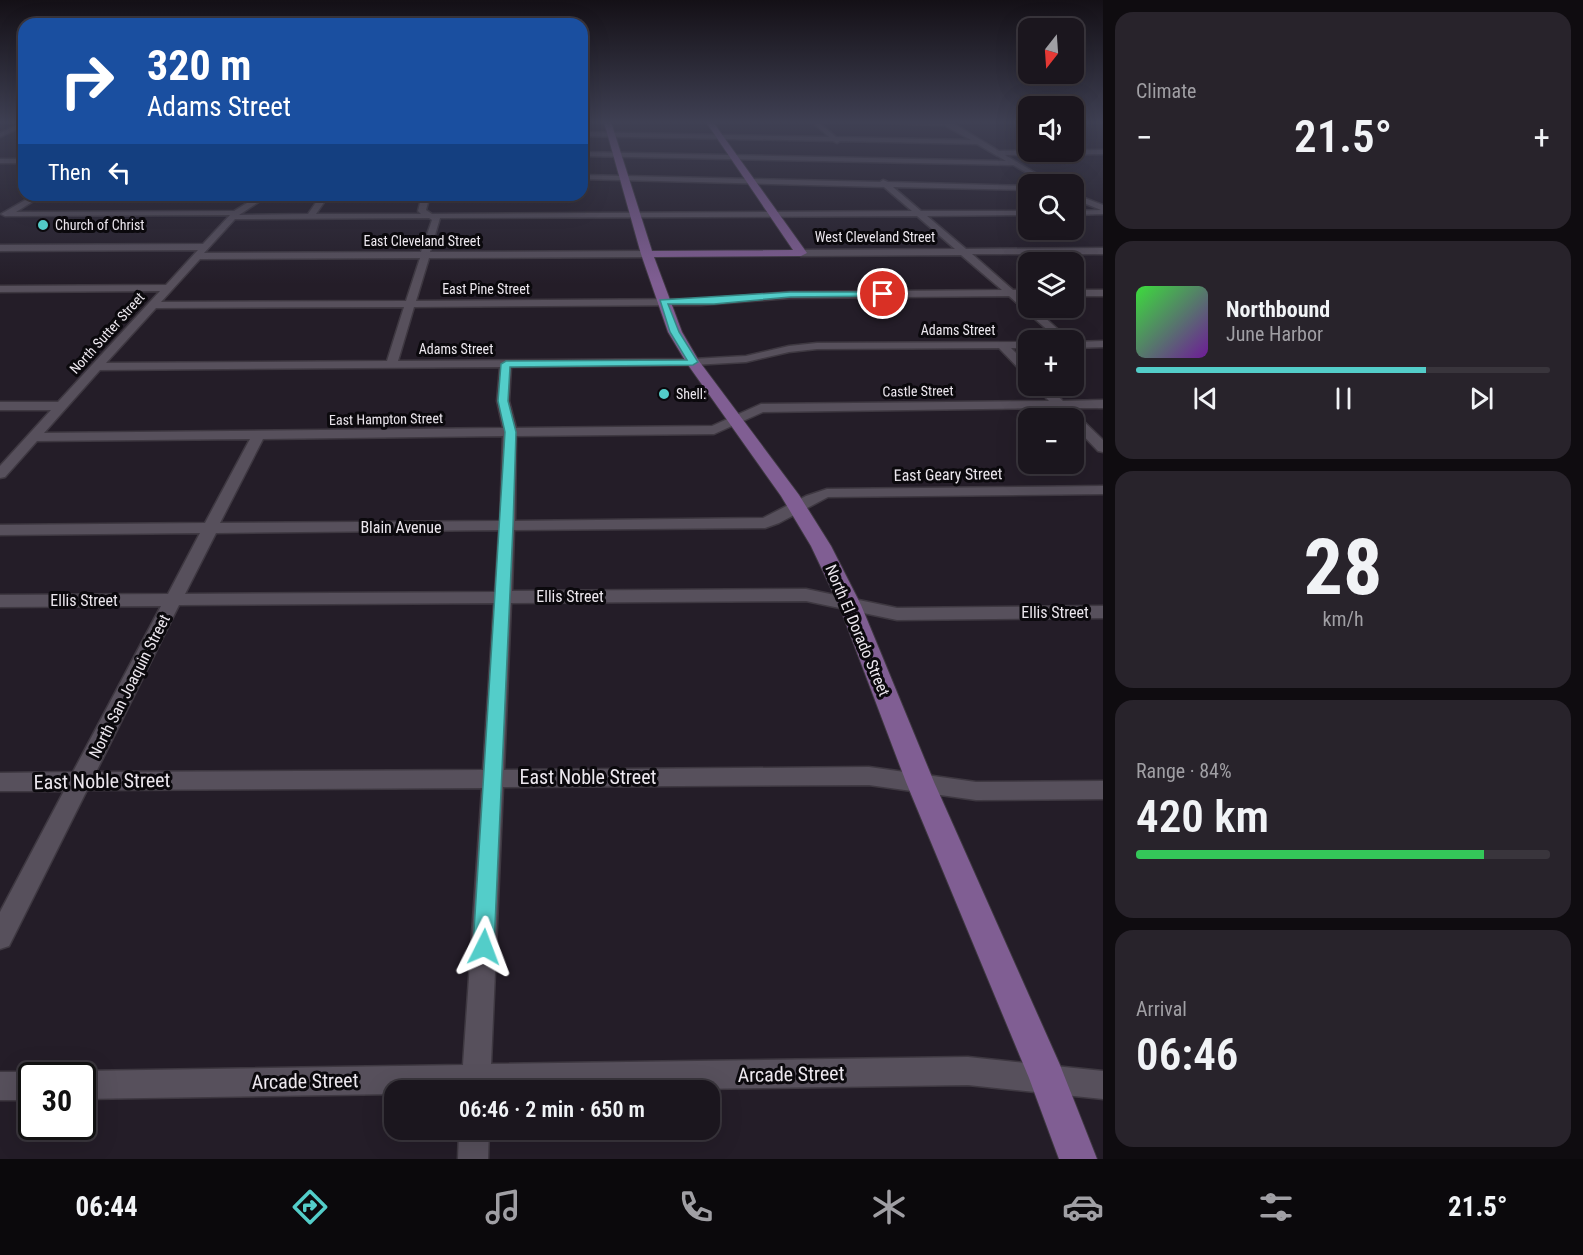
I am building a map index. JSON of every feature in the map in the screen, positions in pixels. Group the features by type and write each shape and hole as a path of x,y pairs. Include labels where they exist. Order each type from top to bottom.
{"main road":[{"path":"749,176 801,252"},
{"name":"North El Dorado Street","path":"623,178 646,254 675,332 693,362 797,506 821,546 850,605 920,782 1047,1078 1078,1159"},
{"name":"West Cleveland Street","path":"646,254 801,252"}],"street":[{"path":"877,176 1054,330"},
{"path":"588,177 1018,188"},
{"path":"1084,200 1103,200"},
{"path":"1084,200 1103,210"},
{"path":"3,216 29,201"},
{"name":"North Sutter Street","path":"0,474 235,215 256,201"},
{"path":"311,216 321,201"},
{"path":"391,365 436,219 422,211 424,201"},
{"path":"1084,212 1103,210"},
{"path":"3,216 1018,213"},
{"name":"East Cleveland Street","path":"0,248 201,252 646,254"},
{"name":"West Cleveland Street","path":"801,252 1103,251"},
{"path":"0,289 168,288"},
{"name":"East Pine Street","path":"153,305 663,302 818,294 1018,293"},
{"path":"1084,293 1103,293"},
{"path":"1084,345 1103,344"},
{"path":"1002,345 1018,362"},
{"name":"Adams Street","path":"98,367 693,362 746,359 789,349 817,346 1018,345"},
{"path":"476,1080 495,778 507,526 510,432 503,401 506,364"},
{"path":"1050,396 1062,408"},
{"name":"Castle Street","path":"736,419 761,408 1103,404"},
{"path":"0,406 62,406"},
{"name":"East Hampton Street","path":"34,437 714,430 736,419"},
{"path":"1084,429 1103,448"},
{"name":"North San Joaquin Street","path":"0,938 258,435"},
{"name":"East Geary Street","path":"797,506 814,496 827,493 1103,490"},
{"name":"Blain Avenue","path":"0,530 765,522 777,519 797,506"},
{"name":"Ellis Street","path":"0,601 806,595 897,614 1103,612"},
{"name":"East Noble Street","path":"0,782 869,776 976,791 1103,790"},
{"name":"Arcade Street","path":"627,1080 968,1071 1103,1085"},
{"name":"Arcade Street","path":"96,1085 384,1084"},
{"path":"0,1086 18,1086"},
{"path":"473,1159 474,1140"}],"place":[{"name":"Church of Christ","path":"43,225"},
{"name":"Shell:","path":"664,394"}],"route":[{"path":"484,947 507,526 510,422 503,401 506,364 693,362 675,332 663,302 701,302 762,296 883,294"}]}
